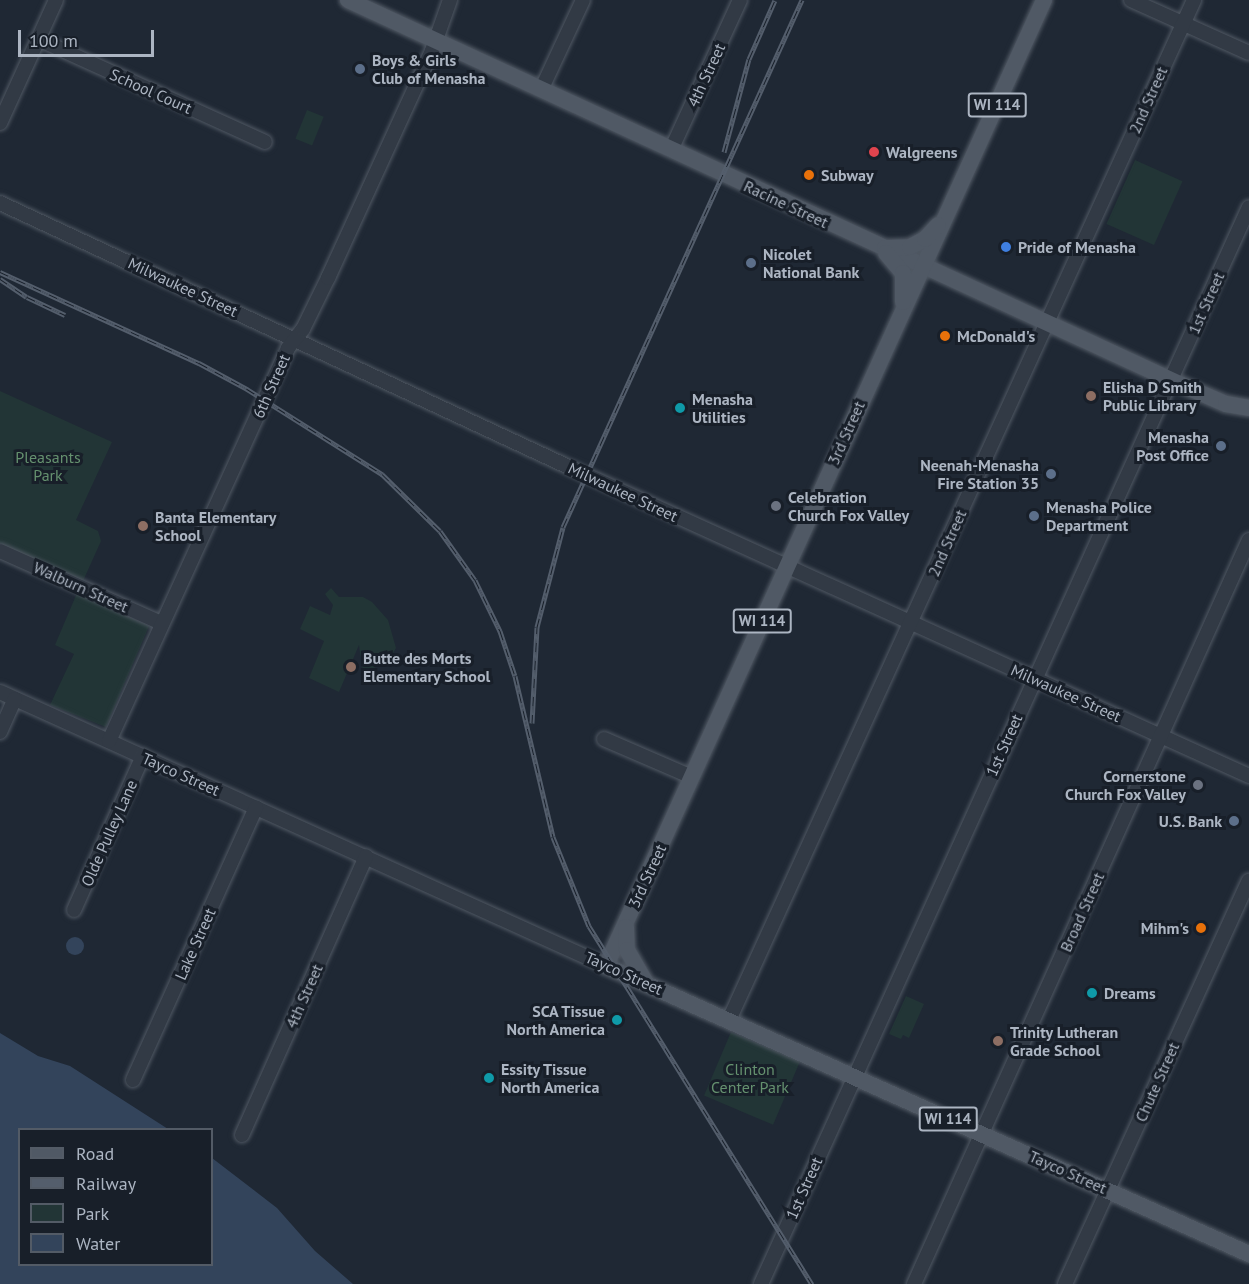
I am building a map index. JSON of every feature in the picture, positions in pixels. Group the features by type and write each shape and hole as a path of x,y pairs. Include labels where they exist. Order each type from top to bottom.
{"main road":[{"name":"Racine Street","path":"348,0 542,88 876,246 1227,404 1249,420"},
{"name":"3rd Street","path":"606,966 1044,0"},
{"path":"876,246 903,248 920,242 950,209"},
{"path":"876,246 903,273 905,288 898,320"},
{"name":"Racine Street","path":"1227,404 1249,408"},
{"path":"626,921 627,950 647,983"},
{"name":"Tayco Street","path":"606,966 1249,1254"}],"street":[{"path":"0,123 56,0"},
{"name":"6th Street","path":"109,741 161,623 295,339 328,278 450,0"},
{"path":"542,88 583,0"},
{"name":"4th Street","path":"671,150 740,0"},
{"path":"1131,0 1249,53"},
{"name":"2nd Street","path":"729,1020 1194,0"},
{"name":"School Court","path":"38,39 265,142"},
{"name":"Milwaukee Street","path":"0,203 1033,679 1249,776"},
{"name":"1st Street","path":"761,1284 1033,679 1249,207"},
{"name":"Broad Street","path":"914,1284 1249,540"},
{"name":"Walburn Street","path":"0,551 161,623"},
{"name":"Tayco Street","path":"0,692 606,966"},
{"path":"0,732 15,699"},
{"path":"604,739 692,777"},
{"name":"Olde Pulley Lane","path":"74,910 143,756"},
{"name":"Lake Street","path":"133,1080 256,808"},
{"name":"4th Street","path":"242,1135 366,856"},
{"name":"Chute Street","path":"1065,1284 1249,881"}],"green space":[{"path":"307,110 324,117 312,145 295,139"},
{"path":"1135,160 1183,181 1154,245 1107,224"},
{"name":"Pleasants Park","path":"0,391 112,442 76,520 98,531 101,541 83,581 0,544"},
{"path":"331,588 339,597 363,597 372,602 388,620 396,648 390,658 368,672 362,667 359,645 339,692 309,678 324,641 300,629 310,606 330,615 333,605 325,594"},
{"path":"77,593 149,626 106,727 50,705 74,654 55,645"},
{"path":"906,996 924,1004 909,1038 903,1035 901,1039 889,1034"},
{"name":"Clinton Center Park","path":"731,1032 800,1061 773,1125 704,1096"}],"water":[{"path":"75,937 81,940 84,946 81,952 75,955 69,952 66,946 69,940"},
{"path":"0,1033 38,1056 70,1066 166,1128 18,1128 18,1266 213,1266 213,1159 277,1208 315,1251 353,1284 0,1284"}],"railway":[{"path":"724,152 749,59 775,0"},
{"path":"532,723 537,627 563,527 802,0"},
{"path":"0,272 199,363 247,389 382,474 440,531 475,580 500,631 515,676 553,837 589,926 812,1284"},
{"path":"0,279 27,297 65,315"}],"place":[{"name":"Boys & Girls Club of Menasha","path":"360,69"},
{"name":"Walgreens","path":"874,152"},
{"name":"Subway","path":"809,175"},
{"name":"Pride of Menasha","path":"1006,247"},
{"name":"Nicolet National Bank","path":"751,263"},
{"name":"McDonald's","path":"945,336"},
{"name":"Elisha D Smith Public Library","path":"1091,396"},
{"name":"Menasha Utilities","path":"680,408"},
{"name":"Menasha Post Office","path":"1221,446"},
{"name":"Neenah-Menasha Fire Station 35","path":"1051,474"},
{"name":"Celebration Church Fox Valley","path":"776,506"},
{"name":"Menasha Police Department","path":"1034,516"},
{"name":"Banta Elementary School","path":"143,526"},
{"name":"Butte des Morts Elementary School","path":"351,667"},
{"name":"Cornerstone Church Fox Valley","path":"1198,785"},
{"name":"U.S. Bank","path":"1234,821"},
{"name":"Mihm's","path":"1201,928"},
{"name":"Dreams","path":"1092,993"},
{"name":"SCA Tissue North America","path":"617,1020"},
{"name":"Trinity Lutheran Grade School","path":"998,1041"},
{"name":"Essity Tissue North America","path":"489,1078"}]}
